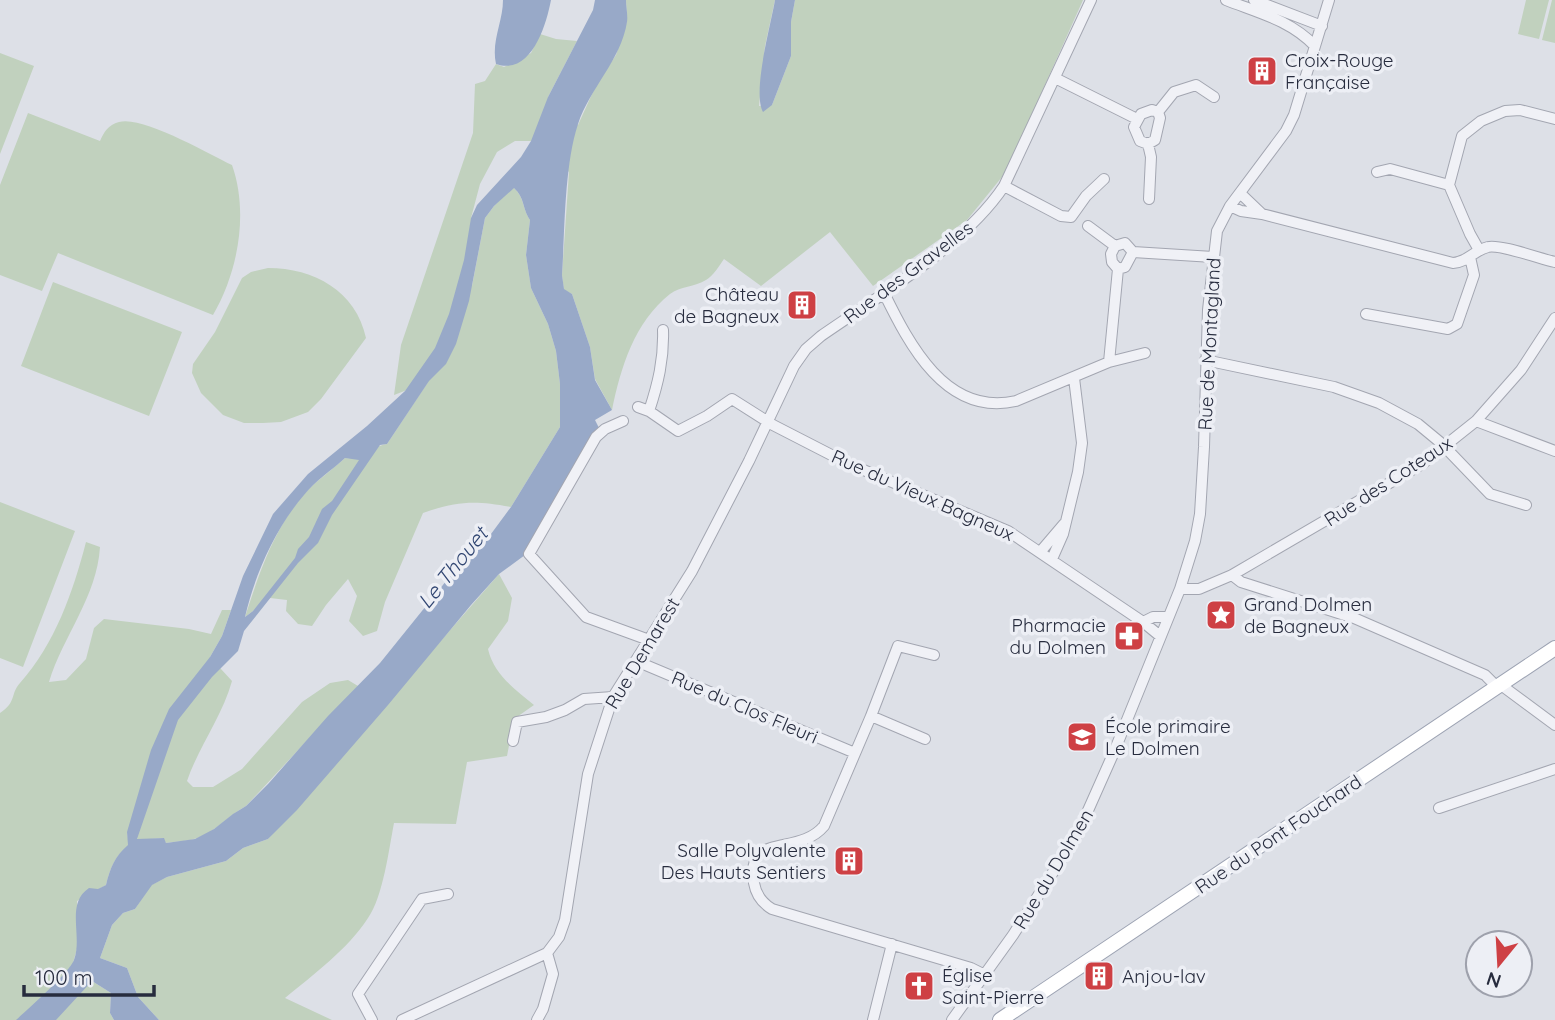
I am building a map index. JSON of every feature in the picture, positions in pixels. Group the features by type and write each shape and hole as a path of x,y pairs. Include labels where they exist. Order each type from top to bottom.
{"main road":[{"name":"Rue du Pont Fouchard","path":"1000,1020 1555,648"}],"street":[{"name":"Rue des Gravelles","path":"769,421 794,366 806,349 971,226 1004,186 1091,0"},
{"path":"1226,0 1289,25 1302,32 1315,46"},
{"path":"1254,0 1320,30"},
{"name":"Rue de Montagland","path":"1180,589 1195,541 1200,514 1205,360 1217,231 1230,206 1286,131 1294,115 1329,0"},
{"path":"1289,25 1320,30"},
{"path":"1055,78 1137,119"},
{"path":"1158,112 1174,92 1196,85 1214,97"},
{"path":"1148,144 1135,135 1134,127 1141,114 1152,110 1158,112"},
{"path":"1479,250 1449,185 1462,136 1481,121 1506,111 1520,110 1555,119"},
{"path":"1148,144 1155,140 1160,118 1158,112"},
{"path":"1148,144 1151,157 1149,199"},
{"path":"1377,172 1390,169 1449,185"},
{"path":"1004,186 1061,216 1071,217 1086,196 1104,180"},
{"path":"1240,192 1262,214"},
{"path":"1230,206 1241,211 1453,263 1462,262 1479,250 1492,246 1555,262"},
{"path":"1088,226 1115,246"},
{"path":"1109,362 1118,269 1112,262 1111,254 1115,246 1125,243 1133,252 1213,257"},
{"path":"1118,269 1125,267 1133,252"},
{"path":"1366,314 1448,329 1457,324 1474,275 1470,257"},
{"path":"884,293 915,349 946,385 988,404 1016,401 1109,362 1145,353"},
{"name":"Rue des Coteaux","path":"1180,589 1199,589 1232,575 1422,464 1476,421 1521,370 1555,318"},
{"name":"Rue du Vieux Bagneux","path":"663,330 660,373 643,409 678,431 733,399 847,463 999,526 1041,551 1160,636"},
{"path":"1205,360 1322,384 1379,403 1418,424 1445,446 1490,494 1527,505"},
{"path":"1052,559 1073,500 1082,443 1074,378"},
{"path":"623,421 596,437 529,554 586,617 649,640"},
{"name":"Rue Demarest","path":"547,953 559,937 565,920 588,774 613,697 691,571 769,421"},
{"path":"1476,421 1555,451"},
{"path":"1041,551 1066,521"},
{"path":"1232,575 1241,582 1354,618 1485,676 1555,725"},
{"name":"Rue du Dolmen","path":"951,1020 985,975 1078,833 1180,589"},
{"path":"1143,622 1153,617 1168,617"},
{"path":"934,654 898,646 824,826 811,839 767,849 757,854 753,864 755,887 760,900 772,909 971,968 985,975"},
{"name":"Rue du Clos Fleuri","path":"636,661 855,753"},
{"path":"513,741 517,722 556,713 584,699 613,697"},
{"path":"871,716 925,739"},
{"path":"1439,808 1555,769"},
{"path":"372,1020 358,994 422,899 448,894"},
{"path":"873,1020 892,944"},
{"path":"402,1020 547,953 553,974 537,1020"}],"green space":[{"path":"626,0 775,0 765,46 759,106 772,105 791,56 791,22 795,0 1083,0 1006,172 967,220 873,286 830,232 761,286 724,259 709,278 674,291 647,318 625,362 612,410 595,379 590,347 572,294 564,290 562,275 569,172 531,141 515,141 497,152 480,184 471,218 472,286 485,218 513,187 520,195 530,220 526,255 531,288 548,324 556,351 560,384 560,427 511,507 466,503 423,513 385,602 377,631 363,636 349,621 357,596 348,579 312,626 298,624 286,611 287,600 270,598 245,617 275,537 293,508 309,489 345,458 359,457 387,444 428,382 394,395 401,345 473,133 475,84 485,81 496,64 504,67 531,53 540,34 577,41 548,97 578,125 597,83 616,55 627,21"},
{"path":"1526,0 1549,0 1539,39 1518,34"},
{"path":"1552,0 1555,0 1555,43 1542,40"},
{"path":"0,53 34,66 0,154"},
{"path":"28,113 100,141 107,129 115,123 130,121 143,124 232,165 240,203 238,242 229,280 213,315 58,253 42,291 0,275 0,185"},
{"path":"268,268 301,272 330,285 353,307 366,338 321,399 308,412 281,422 244,423 223,415 201,393 192,373 193,364 215,332 242,278 251,272"},
{"path":"53,282 182,332 149,416 21,366"},
{"path":"0,502 75,531 23,667 0,658"},
{"path":"86,542 100,547 98,565 86,600 49,682 66,680 86,659 94,628 104,619 211,634 222,610 231,610 222,636 210,657 232,681 187,781 193,787 213,787 242,769 302,702 330,683 348,680 358,686 246,806 208,833 191,840 166,843 163,838 139,840 127,832 129,845 114,863 106,885 77,901 78,945 73,963 92,981 111,993 110,1013 114,1020 0,1020 0,713 9,705 17,687 53,634 69,598"},
{"path":"499,574 512,598 508,621 488,649 500,674 534,705 514,719 507,756 467,762 456,824 394,823 382,886 368,918 340,951 285,998 332,1020 159,1020 138,997 127,968 100,958 112,925 123,913 135,909 151,885 167,877 226,861 243,848 268,839"}],"water":[{"path":"503,0 551,0 535,46 519,63 508,66 496,64 495,56"},
{"path":"595,0 626,0 627,22 618,49 583,111 573,141 566,199 562,275 564,289 572,294 590,347 595,380 612,410 595,420 599,428 525,555 499,574 471,605 297,810 268,839 243,848 226,861 167,877 152,885 135,909 123,913 112,925 100,958 127,968 138,997 159,1020 114,1020 110,1013 111,993 92,981 56,1020 16,1020 71,966 76,951 78,903 89,888 98,889 106,885 114,863 128,845 127,832 151,750 169,709 210,657 222,636 243,576 273,514 308,474 405,391 435,348 449,314 464,260 471,218 477,205 521,157 531,141 548,97 593,10","holes":["514,188 530,220 526,255 531,288 548,324 556,351 560,384 560,427 511,507 491,534 485,534 480,539 380,663 246,806 195,839 166,843 164,838 137,839 178,720 212,677 238,651 244,631 298,563 318,543 332,515 380,445 387,444 429,381 446,364 456,344 469,301 485,218","345,458 359,460 332,501 322,509 309,537 298,549 295,558 253,611 245,617 260,568 284,522 308,490"]},
{"path":"775,0 795,0 791,22 791,56 772,105 763,112 760,102 761,74"}],"place":[{"name":"Croix-Rouge Française","path":"1262,71"},
{"name":"Château de Bagneux","path":"802,305"},
{"name":"Grand Dolmen de Bagneux","path":"1221,615"},
{"name":"Pharmacie du Dolmen","path":"1129,636"},
{"name":"École primaire Le Dolmen","path":"1082,737"},
{"name":"Salle Polyvalente Des Hauts Sentiers","path":"849,861"},
{"name":"Anjou-lav","path":"1099,976"},
{"name":"Église Saint-Pierre","path":"919,986"}],"water label":[{"name":"Le Thouet","path":"453,568"}]}
